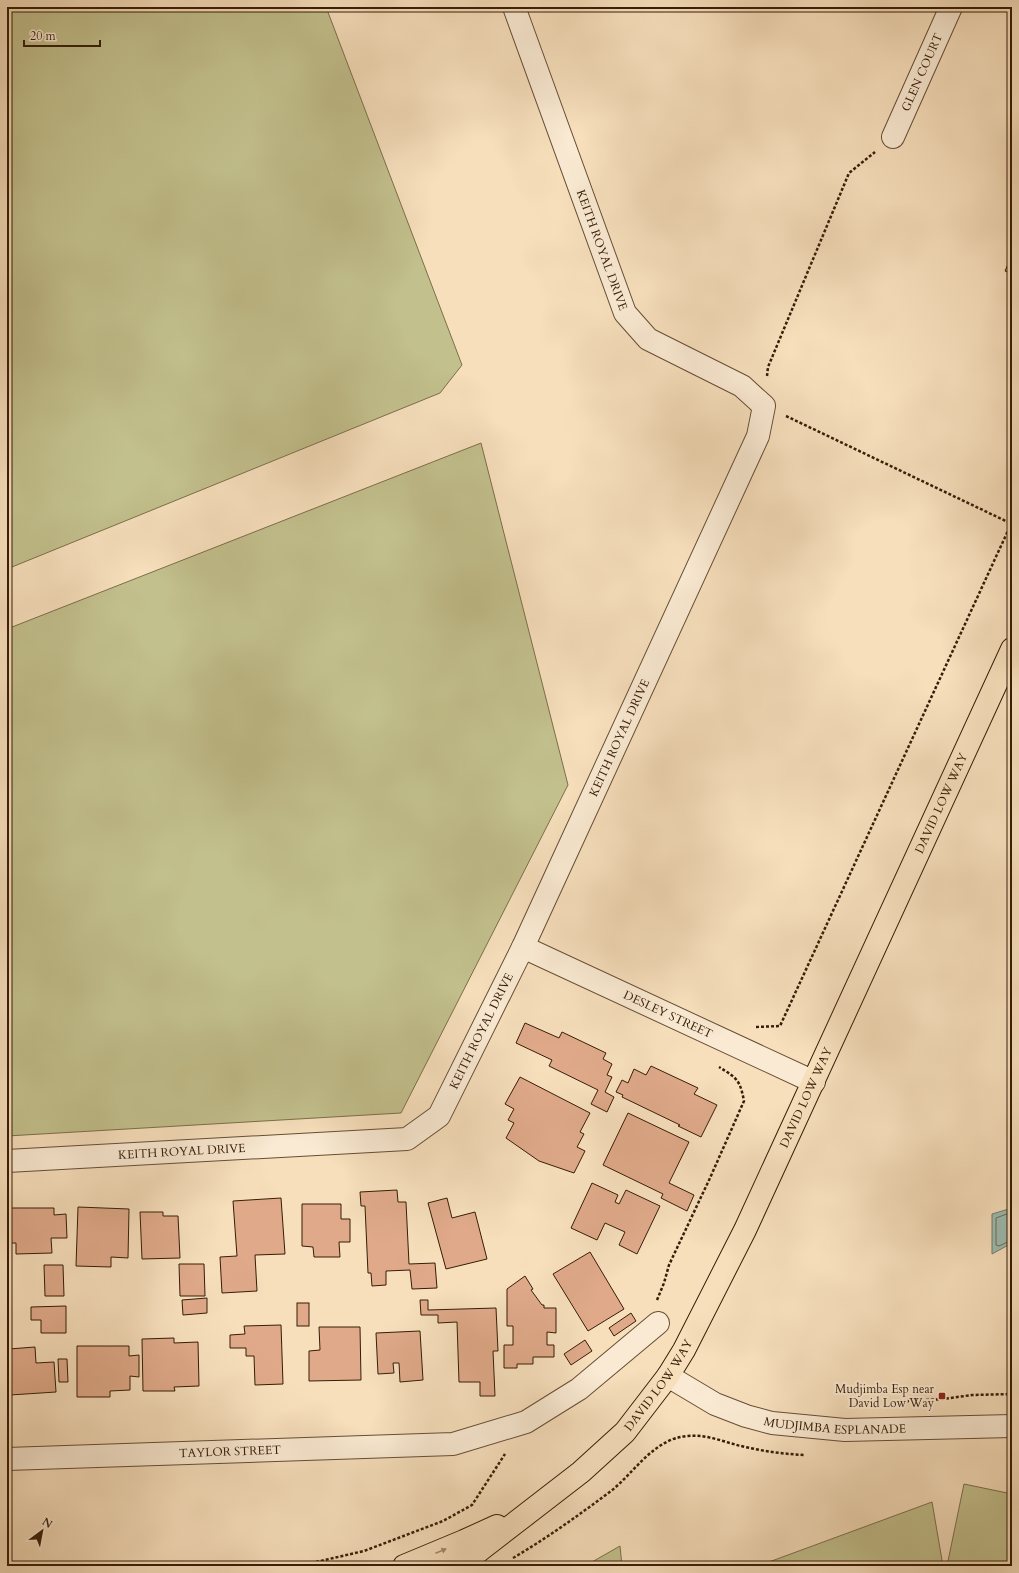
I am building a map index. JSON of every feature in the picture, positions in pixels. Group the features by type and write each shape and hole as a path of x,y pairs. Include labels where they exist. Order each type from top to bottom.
{"main road":[{"name":"DAVID LOW WAY","path":"452,1566 471,1557 540,1505 581,1472 625,1432 668,1376 684,1350 745,1230 1012,649"},
{"name":"DAVID LOW WAY","path":"404,1566 464,1541 540,1505"}],"street":[{"name":"KEITH ROYAL DRIVE","path":"7,1161 407,1139 439,1116 523,947 758,436 764,406 742,386 648,339 625,314 514,7"},
{"name":"GLEN COURT","path":"893,138 951,7"},
{"name":"DESLEY STREET","path":"523,947 814,1082"},
{"name":"TAYLOR STREET","path":"7,1459 453,1444 526,1422 579,1389 656,1314"},
{"name":"MUDJIMBA ESPLANADE","path":"668,1376 715,1404 746,1416 772,1423 845,1430 1012,1426"}],"path":[{"path":"729,1043 750,1028 780,1026 1012,523 764,406 768,368 849,173 893,138"},
{"path":"656,1314 669,1265 744,1101 737,1078 718,1066"},
{"path":"891,1402 944,1399 972,1395 1012,1394"},
{"path":"316,1562 364,1551 443,1521 472,1505 526,1422"},
{"path":"512,1558 554,1531 612,1490 648,1454 660,1445 673,1439 688,1436 706,1437 778,1453 804,1455"}],"shaded area":[{"path":"7,7 326,7 462,365 440,393 7,569"},
{"path":"481,443 568,785 401,1113 7,1136 7,629"},
{"path":"964,1484 1012,1494 1012,1566 947,1566"},
{"path":"932,1502 943,1566 758,1566"},
{"path":"620,1546 622,1566 585,1566"}],"water":[{"path":"1012,1208 1012,1243 992,1254 992,1214"}],"building":[{"path":"1012,255 1012,274 1005,271"},
{"path":"525,1023 559,1038 562,1032 606,1053 603,1059 612,1064 607,1075 612,1077 605,1092 614,1097 607,1112 591,1104 598,1090 549,1066 552,1060 516,1043"},
{"path":"651,1066 698,1088 694,1094 717,1105 701,1137 678,1126 680,1125 622,1097 623,1095 616,1092 622,1080 628,1083 634,1069 646,1075"},
{"path":"520,1077 590,1113 580,1132 584,1134 577,1147 585,1151 574,1173 539,1161 506,1138 514,1123 508,1120 514,1109 505,1104"},
{"path":"628,1113 689,1142 669,1183 694,1195 687,1211 661,1198 663,1194 603,1165"},
{"path":"592,1183 618,1195 615,1202 619,1204 626,1190 660,1206 637,1254 619,1245 625,1232 605,1223 597,1240 571,1228"},
{"path":"397,1190 398,1202 406,1202 409,1264 435,1263 437,1288 412,1289 410,1270 386,1271 386,1285 372,1286 371,1273 368,1273 365,1206 361,1206 360,1192"},
{"path":"281,1198 285,1254 255,1255 257,1291 222,1293 220,1257 237,1256 233,1201"},
{"path":"447,1198 452,1218 475,1212 487,1259 446,1269 428,1203"},
{"path":"302,1204 341,1204 341,1219 350,1219 350,1242 339,1242 340,1257 314,1257 313,1247 302,1246"},
{"path":"78,1207 129,1209 128,1258 111,1257 111,1267 76,1266"},
{"path":"7,1208 54,1208 54,1215 66,1214 67,1238 51,1238 52,1253 16,1254 16,1243 7,1243"},
{"path":"140,1212 163,1212 163,1216 178,1216 180,1258 142,1259"},
{"path":"590,1252 624,1309 588,1331 553,1274"},
{"path":"179,1264 204,1264 205,1296 180,1296"},
{"path":"44,1265 63,1265 64,1296 45,1296"},
{"path":"525,1276 533,1289 531,1290 542,1305 544,1305 544,1308 556,1308 556,1333 547,1332 547,1345 554,1345 554,1357 533,1357 533,1364 517,1364 517,1368 504,1368 504,1345 513,1345 513,1326 507,1326 507,1289"},
{"path":"207,1298 207,1313 183,1315 182,1300"},
{"path":"420,1300 428,1300 428,1310 496,1308 498,1351 493,1351 495,1396 480,1396 480,1382 459,1382 457,1322 438,1323 438,1315 421,1315"},
{"path":"297,1303 309,1303 309,1326 297,1326"},
{"path":"66,1306 66,1333 41,1333 41,1320 31,1320 31,1307"},
{"path":"631,1313 636,1321 614,1336 609,1328"},
{"path":"281,1325 283,1384 255,1385 254,1356 246,1356 246,1348 230,1348 230,1335 245,1334 244,1326"},
{"path":"319,1327 360,1327 361,1380 309,1381 309,1351 320,1350"},
{"path":"420,1331 423,1380 400,1382 399,1363 393,1363 394,1373 378,1374 376,1333"},
{"path":"7,1337 9,1349 35,1347 36,1363 54,1362 56,1392 10,1395 7,1367"},
{"path":"174,1338 174,1343 198,1342 199,1386 174,1387 175,1391 143,1391 142,1339"},
{"path":"585,1340 592,1351 571,1365 564,1354"},
{"path":"77,1346 129,1346 129,1356 139,1355 139,1377 130,1376 130,1390 110,1391 110,1397 77,1397"},
{"path":"58,1359 67,1359 68,1382 59,1382"}],"place":[{"name":"Mudjimba Esp near David Low Way","path":"942,1396"}]}
